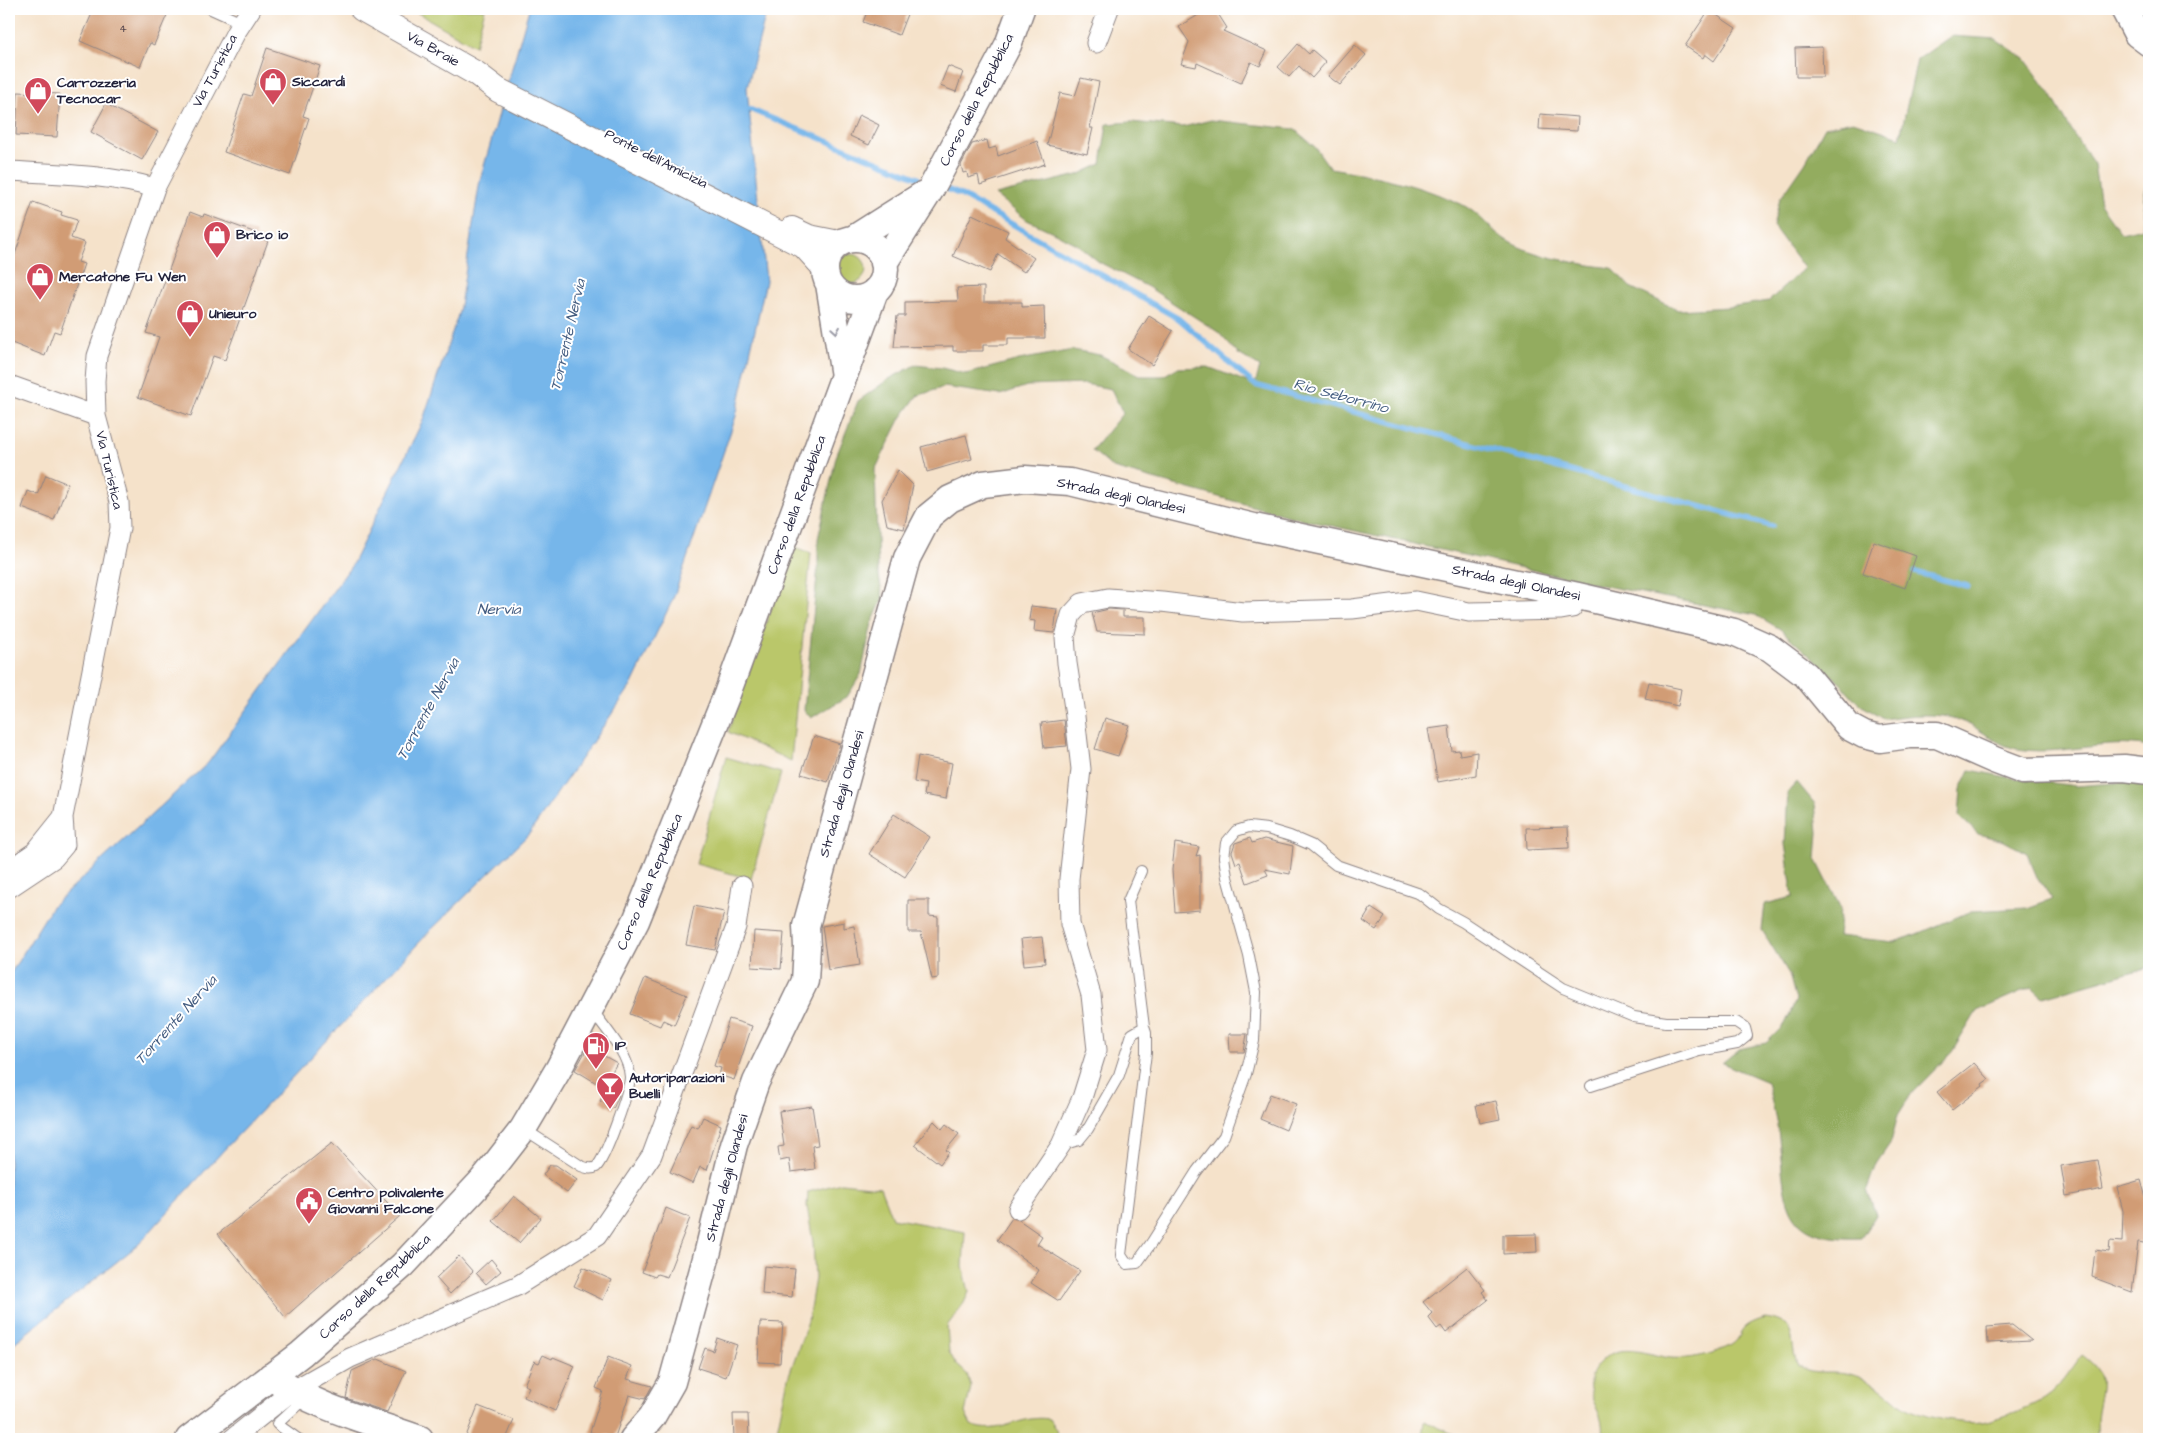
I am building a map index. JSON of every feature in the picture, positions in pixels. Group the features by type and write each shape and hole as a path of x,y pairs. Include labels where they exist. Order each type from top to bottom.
{"main road":[{"name":"Corso della Repubblica","path":"884,263 931,189 1008,45 1021,9"},
{"path":"2124,9 2138,34 2149,43"},
{"name":"Corso della Repubblica","path":"846,241 931,189"},
{"path":"846,241 870,243 876,248 884,263 885,273 882,283 868,296 850,299 842,296 827,277 826,259 831,250 846,241"},
{"name":"Corso della Repubblica","path":"827,277 844,376"},
{"name":"Corso della Repubblica","path":"190,1439 290,1388 301,1354 403,1265 481,1182 523,1129 558,1070 636,921 727,694 875,291"},
{"name":"Strada degli Olandesi","path":"633,1439 652,1417 672,1382 708,1252 734,1145 756,1082 804,981 807,947 806,926 907,558 929,516 950,499 983,484 1025,479 1070,482 1254,527 1578,596 1734,632 1770,648 1806,675 1849,727 1864,734 1880,739 1910,735 1937,735 1994,760 2023,770 2124,768 2149,770"},
{"path":"290,1388 420,1439"}],"street":[{"name":"Via Braie","path":"362,9 477,74 501,85"},
{"path":"1096,43 1109,9"},
{"name":"Via Turistica","path":"9,888 54,858 65,845 63,817 120,528 119,502 96,416 95,381 97,356 155,188 247,16"},
{"name":"Ponte dell'Amicizia","path":"501,85 806,242"},
{"path":"9,171 90,175 155,188"},
{"path":"827,277 806,242 846,241"},
{"path":"9,385 96,416"},
{"path":"1018,1209 1061,1145 1082,1098 1097,1050 1091,995 1070,924 1069,879 1081,769 1074,708 1066,663 1065,637 1071,615 1082,603 1108,598 1162,602 1243,612 1352,609 1416,601 1469,612 1562,610 1572,608 1578,596"},
{"name":"Via Turistica","path":"9,870 35,852 63,817"},
{"path":"232,1439 290,1388 436,1319 517,1286 597,1236 652,1155 736,927 742,886"}],"lane":[{"path":"211,9 247,16"},
{"path":"1141,871 1128,901 1146,1033 1146,1053 1121,1252 1124,1262 1130,1264 1140,1260 1197,1171 1224,1136 1246,1074 1254,1041 1256,992 1249,956 1227,877 1224,857 1226,843 1236,831 1249,827 1267,829 1290,836 1311,845 1336,866 1420,894 1439,910 1463,922 1563,988 1634,1017 1666,1022 1736,1022 1745,1028 1747,1036 1737,1044 1699,1052 1591,1086"},
{"path":"523,1129 581,1166 588,1168 596,1167 603,1157 622,1109 630,1077 621,1051 591,1008"},
{"path":"1061,1145 1079,1140 1088,1129 1119,1074 1132,1034 1144,1027"},
{"path":"290,1388 276,1424 298,1439"}],"green space":[{"path":"411,9 485,9 475,46"},
{"path":"1951,36 1996,39 2025,59 2050,93 2074,135 2094,164 2100,204 2121,233 2143,228 2144,196 2149,176 2149,747 2115,745 2047,751 2030,750 2007,746 1957,719 1936,715 1915,715 1884,719 1859,704 1841,684 1780,629 1756,615 1595,584 1292,517 1113,468 1092,450 1123,413 1111,389 1085,384 1027,386 1000,395 944,387 917,396 901,418 875,470 878,571 883,598 872,623 861,674 847,697 811,718 804,710 818,566 818,539 836,457 858,401 889,379 915,365 942,368 966,374 1019,360 1073,350 1100,355 1142,376 1163,376 1177,368 1208,367 1255,385 1260,367 1237,353 1218,332 1148,287 1099,262 1078,245 1027,220 995,195 1078,175 1101,164 1107,124 1131,122 1183,127 1211,120 1294,129 1315,147 1330,168 1397,182 1445,197 1467,207 1500,236 1529,251 1557,259 1612,268 1630,287 1678,310 1729,307 1769,301 1804,268 1773,226 1780,199 1805,163 1825,127 1853,121 1900,137 1917,60"},
{"path":"851,254 862,258 866,269 862,280 851,284 840,280 836,269 840,258"},
{"path":"793,546 811,553 791,761 728,732"},
{"path":"726,757 781,773 751,879 696,864"},
{"path":"1970,770 2076,786 2149,780 2149,967 2043,997 2032,987 1977,1011 1952,1052 1912,1093 1898,1115 1891,1142 1876,1164 1867,1189 1876,1215 1861,1238 1835,1237 1815,1233 1802,1225 1793,1214 1787,1199 1778,1131 1767,1082 1722,1063 1739,1049 1766,1043 1785,1024 1796,1000 1789,974 1762,930 1765,904 1793,897 1785,844 1788,792 1797,782 1815,804 1818,832 1816,859 1841,909 1838,936 1894,942 1971,911 2027,908 2052,899 2037,877 2027,853 2004,841 1978,834 1959,816 1961,789"},
{"path":"841,1183 880,1187 892,1218 965,1232 963,1266 969,1292 964,1303 947,1326 949,1352 956,1364 967,1374 971,1387 965,1413 971,1425 981,1428 1000,1427 1038,1418 1049,1419 1056,1430 1058,1439 775,1439 788,1378 808,1321 815,1278 813,1242 807,1206 808,1192"},
{"path":"1765,1318 1776,1320 1788,1328 1797,1365 1815,1372 1848,1373 1873,1383 1913,1411 1956,1422 1974,1423 1988,1421 2014,1413 2039,1402 2056,1389 2082,1355 2096,1368 2101,1380 2096,1414 2096,1439 1601,1439 1602,1423 1591,1396 1590,1380 1591,1374 1596,1367 1609,1355 1626,1350 1671,1358 1702,1356 1731,1345 1747,1326"},
{"path":"1424,1421 1464,1439 1422,1439"}],"water":[{"name":"Nervia","path":"529,9 767,9 747,88 766,281 736,416 673,599 631,686 529,834 431,930 222,1152 138,1245 9,1347 9,976 53,905 208,763 352,565 423,420 459,312 480,180"}],"building":[{"path":"94,9 153,9 167,15 154,45 150,43 140,67 80,41"},
{"path":"868,9 909,9 899,35 863,22"},
{"path":"1208,9 1215,9 1227,28 1223,31 1267,51 1260,66 1251,62 1241,83 1197,63 1196,67 1181,64 1189,42 1179,27"},
{"path":"1709,10 1736,28 1714,61 1705,54 1703,58 1685,46"},
{"path":"1298,44 1309,54 1312,50 1326,62 1312,78 1299,66 1289,77 1278,67"},
{"path":"1355,45 1366,55 1340,85 1328,76"},
{"path":"1822,47 1823,77 1796,77 1795,48"},
{"name":"Siccardi","path":"267,48 320,66 303,116 309,118 290,175 224,152 244,94 251,96"},
{"path":"948,66 963,72 956,92 940,86"},
{"path":"1081,78 1099,82 1090,128 1093,128 1087,154 1047,145 1060,93 1075,96"},
{"name":"Carrozzeria Tecnocar","path":"18,92 60,94 57,137 16,135"},
{"path":"106,104 158,132 142,160 91,132"},
{"path":"1540,114 1578,117 1577,131 1539,129"},
{"path":"859,115 879,125 869,145 850,136"},
{"path":"987,140 989,149 996,147 998,156 1037,141 1045,164 980,185 978,175 968,178 967,172 963,173 961,165 972,144"},
{"name":"Mercatone Fu Wen","path":"33,202 62,212 61,215 77,220 71,238 85,243 78,262 84,264 60,333 54,331 45,356 9,342 9,272"},
{"path":"190,212 203,217 204,214 256,233 255,236 268,241 225,360 213,356 191,416 138,397 159,337 146,333"},
{"path":"972,214 1008,231 1005,238 1034,258 1024,272 998,254 990,272 953,256"},
{"path":"984,287 984,302 1022,302 1022,307 1044,306 1045,338 1008,338 1008,345 983,345 983,351 953,351 953,346 894,347 897,316 905,316 905,302 958,301 957,288"},
{"path":"1149,316 1173,331 1152,365 1128,349"},
{"path":"966,435 972,459 927,472 921,447"},
{"path":"898,470 913,485 904,529 887,525 882,500"},
{"path":"46,475 68,484 54,520 22,508 28,491 38,495"},
{"path":"1874,541 1916,556 1905,588 1863,573"},
{"path":"1031,606 1057,609 1054,633 1034,631 1035,621 1029,620"},
{"path":"1109,609 1123,610 1123,617 1145,617 1145,634 1097,632 1092,613"},
{"path":"1649,682 1681,689 1678,706 1645,699"},
{"path":"1105,718 1129,725 1118,756 1095,749"},
{"path":"1064,720 1067,746 1044,748 1041,723"},
{"path":"1449,726 1452,751 1459,750 1460,755 1477,752 1476,775 1438,782 1428,729"},
{"path":"814,736 840,744 828,782 801,774"},
{"path":"918,756 952,763 946,799 924,795 926,784 914,782"},
{"path":"894,814 930,837 905,877 869,854"},
{"path":"1568,827 1569,848 1527,850 1526,828"},
{"path":"1250,838 1252,843 1264,839 1293,846 1290,874 1265,869 1268,875 1247,883 1240,862 1236,864 1232,852 1235,843"},
{"path":"1175,843 1199,847 1196,856 1200,855 1200,910 1175,912 1172,870"},
{"path":"908,900 929,900 929,916 938,917 938,978 932,979 921,932 908,932"},
{"path":"694,906 724,912 715,950 686,945"},
{"path":"1371,908 1385,917 1376,930 1363,921"},
{"path":"844,922 844,928 854,926 860,965 828,970 822,926"},
{"path":"754,931 784,933 781,969 752,967"},
{"path":"1042,937 1045,963 1024,965 1021,939"},
{"path":"645,978 687,995 674,1025 663,1020 660,1026 630,1014"},
{"path":"729,1019 752,1026 734,1080 719,1075 721,1068 714,1066"},
{"path":"1229,1034 1247,1034 1244,1052 1230,1052"},
{"path":"588,1047 617,1063 603,1087 575,1070"},
{"path":"1974,1063 1989,1079 1982,1084 1983,1086 1952,1110 1937,1092"},
{"path":"607,1088 619,1095 613,1109 600,1101"},
{"path":"1270,1094 1296,1104 1286,1130 1260,1119"},
{"path":"1496,1101 1500,1119 1480,1123 1476,1105"},
{"path":"812,1106 818,1145 812,1146 815,1169 791,1172 789,1159 780,1161 778,1147 784,1146 779,1111"},
{"path":"703,1117 721,1125 707,1170 700,1167 693,1183 670,1172 691,1125 698,1128"},
{"path":"934,1121 942,1129 946,1124 959,1134 946,1150 949,1152 940,1164 915,1145"},
{"name":"Centro polivalente Giovanni Falcone","path":"332,1143 400,1216 285,1317 218,1234"},
{"path":"2098,1160 2103,1189 2066,1196 2061,1166"},
{"path":"550,1165 556,1165 577,1180 567,1193 543,1175"},
{"path":"2141,1180 2149,1209 2149,1244 2138,1242 2132,1292 2092,1277 2095,1250 2109,1252 2110,1241 2122,1242 2123,1211 2117,1187"},
{"path":"514,1196 541,1218 519,1243 493,1221"},
{"path":"666,1208 690,1218 667,1277 657,1274 655,1277 642,1272"},
{"path":"1012,1218 1019,1220 1042,1236 1037,1244 1080,1271 1059,1301 1031,1283 1039,1270 997,1240"},
{"path":"1536,1234 1537,1252 1503,1254 1503,1235"},
{"path":"459,1256 473,1272 450,1294 436,1278"},
{"path":"491,1259 501,1271 486,1284 476,1273"},
{"path":"764,1266 795,1269 792,1297 762,1294"},
{"path":"583,1267 612,1280 603,1300 574,1286"},
{"path":"1467,1267 1485,1290 1482,1292 1488,1300 1446,1333 1441,1326 1437,1329 1428,1317 1432,1313 1423,1302"},
{"path":"760,1322 783,1323 780,1363 758,1362"},
{"path":"2012,1325 2032,1341 1988,1343 1987,1327"},
{"path":"717,1338 737,1345 726,1377 698,1368 705,1348 713,1351"},
{"path":"543,1355 575,1366 555,1411 524,1397 529,1387 524,1385 534,1361 539,1363"},
{"path":"608,1357 632,1366 627,1379 652,1386 645,1399 629,1395 615,1437 606,1434 605,1437 590,1432 603,1391 596,1388"},
{"path":"378,1359 406,1371 387,1412 346,1398 352,1371"},
{"path":"478,1406 514,1420 506,1439 465,1439"},
{"path":"733,1414 748,1414 749,1439 734,1439"}],"waterway":[{"path":"744,107 918,178"},
{"name":"Rio Seborrino","path":"949,190 961,195 1179,319 1255,385 1772,526"},
{"name":"Rio Seborrino","path":"1915,572 1967,586"}],"place":[{"name":"Siccardi","path":"273,106"},
{"name":"Carrozzeria Tecnocar","path":"38,115"},
{"name":"Brico io","path":"217,259"},
{"name":"Mercatone Fu Wen","path":"40,301"},
{"name":"Unieuro","path":"190,338"},
{"name":"IP","path":"596,1070"},
{"name":"Autoriparazioni Buelli","path":"610,1110"},
{"name":"Centro polivalente Giovanni Falcone","path":"309,1225"}],"water label":[{"name":"Torrente Nervia","path":"568,335"},
{"name":"Torrente Nervia","path":"428,709"},
{"name":"Torrente Nervia","path":"176,1020"}]}
